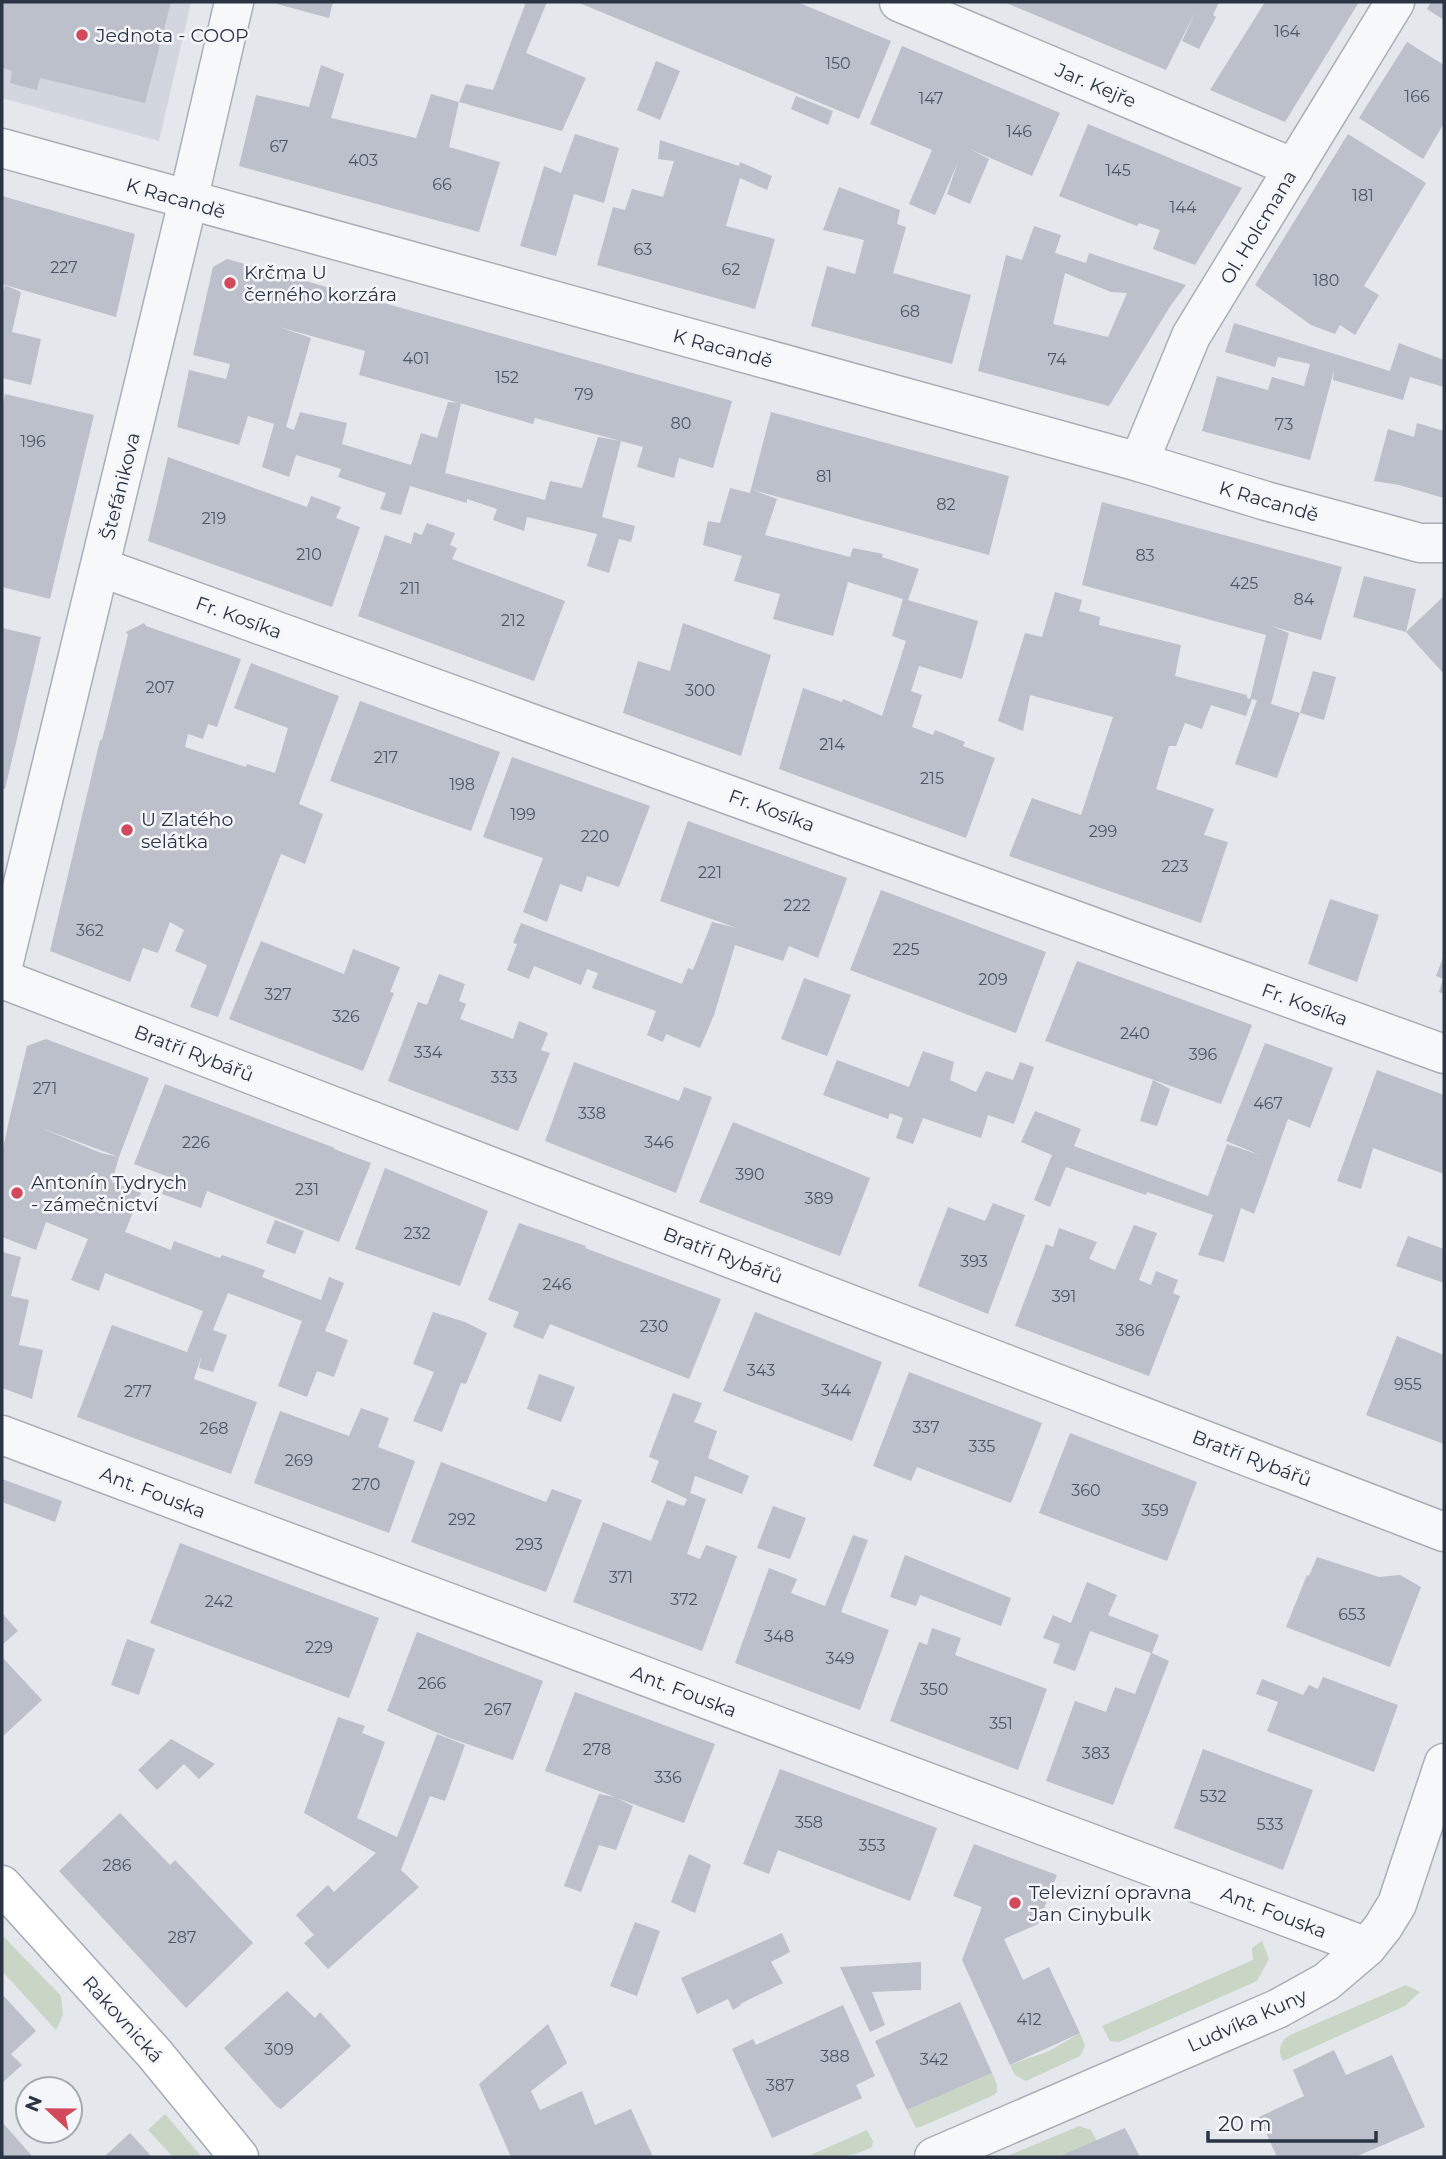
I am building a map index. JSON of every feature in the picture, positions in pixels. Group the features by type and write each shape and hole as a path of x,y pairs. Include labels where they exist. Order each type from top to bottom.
{"main road":[{"name":"Rakovnická","path":"2,1885 169,2071 239,2157"}],"street":[{"name":"Štefánikova","path":"2,970 234,2"},
{"name":"Jar. Kejře","path":"899,2 1294,168"},
{"name":"Ol. Holcmana","path":"1139,462 1191,336 1395,2"},
{"name":"K Racandě","path":"2,148 1139,462 1266,501 1420,543 1444,543"},
{"name":"Fr. Kosíka","path":"100,567 1444,1054"},
{"name":"Bratří Rybářů","path":"2,979 1444,1532"},
{"name":"Ant. Fouska","path":"2,1435 1367,1947"},
{"name":"Ludvíka Kuny","path":"934,2157 1302,1997 1334,1976 1367,1947 1397,1904 1444,1763"}],"shaded area":[{"name":"Jednota - COOP","path":"2,2 191,2 159,141 2,98"}],"green space":[{"path":"2,1935 61,1996 63,2015 56,2030 2,1971"},
{"path":"1262,1941 1269,1959 1257,1981 1119,2042 1110,2041 1102,2026 1253,1960 1252,1948"},
{"path":"1406,1985 1420,1992 1405,2006 1283,2061 1280,2047 1290,2035"},
{"path":"1080,2033 1085,2046 1080,2056 1026,2081 1015,2075 1010,2065 1049,2051"},
{"path":"992,2073 997,2092 992,2096 916,2128 907,2110"},
{"path":"165,2114 202,2157 173,2157 148,2130"},
{"path":"1079,2126 1091,2130 1098,2143 1062,2157 1005,2157"},
{"path":"867,2130 873,2141 872,2147 864,2151 840,2157 806,2157"}],"building":[{"name":"Jednota - COOP","path":"2,2 171,2 145,103 40,78 37,90 10,83 12,71 2,68"},
{"path":"277,2 333,2 329,18"},
{"path":"526,2 547,2 526,53 586,78 562,131 459,102 466,84 493,90"},
{"path":"577,2 797,2 891,41 859,119"},
{"path":"1004,2 1219,2 1213,15 1216,17 1199,49 1182,41 1195,12 1166,70"},
{"path":"1265,2 1359,2 1285,122 1210,90"},
{"path":"1431,2 1444,2 1444,20 1427,9"},
{"path":"1407,42 1444,65 1444,123 1423,159 1359,118"},
{"path":"902,46 1060,113 1032,176 970,149 989,159 970,204 947,194 958,162 935,215 909,204 932,150 870,124"},
{"path":"656,61 680,71 660,120 637,110"},
{"path":"321,65 344,74 331,118 416,138 431,94 459,102 449,147 500,162 479,232 239,166 256,95 309,107"},
{"path":"796,96 833,111 828,125 791,109"},
{"path":"1088,124 1242,188 1195,265 1153,249 1160,230 1139,223 1137,226 1059,196"},
{"path":"575,134 619,148 604,203 574,194 556,256 520,246 544,166 561,173"},
{"path":"1348,134 1426,183 1364,286 1379,295 1355,335 1340,325 1335,334 1311,325 1255,285"},
{"path":"660,140 739,166 740,162 772,176 767,190 740,178 726,226 775,239 755,309 597,265 613,207 625,210 632,189 663,197 674,161 658,159"},
{"path":"839,187 900,210 897,224 906,227 893,273 971,295 952,364 811,326 827,266 855,274 864,240 823,230"},
{"path":"2,196 135,234 116,317 2,284"},
{"path":"1034,226 1061,235 1055,253 1086,263 1089,253 1186,285 1109,406 978,371 1006,255 1022,260","holes":["1065,273 1111,292 1127,293 1108,337 1053,324"]},
{"path":"227,259 732,401 713,468 679,458 674,478 637,467 643,447 621,441 602,517 635,526 631,542 619,539 609,573 587,566 597,534 527,517 524,531 493,520 497,509 410,486 401,515 380,509 386,493 338,477 341,469 296,455 289,477 262,467 274,424 248,416 239,445 177,427 189,370 226,379 230,364 193,355 213,267","holes":["279,327 365,351 359,375 459,403 448,402 437,438 421,433 411,465 342,444 347,423 300,412 294,430 286,427 311,338","461,403 533,424 535,418 621,441 598,437 582,488 550,481 545,500 445,473"]},
{"path":"5,285 21,292 12,332 41,339 31,385 2,378 2,297"},
{"path":"1234,323 1390,371 1399,343 1444,360 1444,387 1410,377 1403,400 1333,380 1334,370 1310,460 1202,431 1217,376 1268,390 1272,377 1304,386 1310,364 1278,357 1275,367 1225,352"},
{"path":"5,394 94,415 50,599 2,587 2,408"},
{"path":"771,412 1009,476 989,555 753,490 777,499 765,535 850,557 853,548 883,554 882,557 919,569 908,600 978,621 962,679 919,666 911,691 922,695 912,727 933,735 935,730 965,742 963,746 995,758 966,838 779,769 803,688 842,702 843,699 882,716 906,641 892,636 903,599 848,582 833,636 773,619 780,594 734,581 742,556 703,545 708,521 720,523 730,488 750,493"},
{"path":"1417,423 1444,431 1444,498 1374,481 1388,429 1414,437"},
{"path":"168,457 307,507 311,496 341,507 336,518 360,527 332,607 148,541"},
{"path":"1102,502 1342,567 1321,640 1271,626 1289,633 1271,704 1300,713 1277,778 1235,764 1257,700 1252,699 1246,716 1211,705 1202,729 1185,723 1176,746 1169,746 1156,789 1214,809 1204,835 1228,842 1201,923 1009,856 1032,798 1081,815 1113,717 1030,695 1023,731 998,721 1025,633 1042,637 1055,592 1082,600 1079,611 1100,617 1099,625 1181,645 1175,676 1247,695 1250,699 1266,635 1082,585"},
{"path":"427,523 455,533 450,545 457,548 452,559 565,601 534,681 358,616 385,535 411,544 414,532 422,535"},
{"path":"1364,576 1416,589 1406,632 1353,617"},
{"path":"1444,596 1444,674 1406,632"},
{"path":"144,623 146,626 241,659 217,727 208,724 203,739 188,734 185,747 246,767 247,764 275,773 288,728 234,708 251,663 339,696 299,804 323,814 305,864 281,854 218,1017 190,1007 207,965 175,951 184,930 170,922 158,953 143,948 130,982 50,951 128,635 126,632"},
{"path":"683,623 771,655 741,756 623,713 638,661 670,671"},
{"path":"2,628 41,637 5,789 2,788"},
{"path":"1313,671 1336,677 1324,720 1300,713"},
{"path":"360,701 500,752 471,831 330,781"},
{"path":"512,757 650,806 619,887 587,876 582,892 560,884 547,922 523,912 543,858 483,837"},
{"path":"688,821 847,878 818,958 789,946 783,961 735,945 714,1015 700,1048 666,1034 663,1042 647,1035 656,1011 592,988 598,973 587,969 581,985 534,966 529,979 507,970 517,944 513,943 521,923 682,984 688,968 693,970 712,922 737,928 660,901"},
{"path":"881,890 1046,952 1016,1033 850,970"},
{"path":"1330,899 1379,915 1357,982 1308,964"},
{"path":"261,941 344,974 353,949 400,967 390,992 394,993 363,1071 229,1019"},
{"path":"1444,955 1444,994 1439,992 1443,979 1436,976"},
{"path":"1077,961 1252,1025 1221,1104 1045,1041"},
{"path":"439,974 465,984 459,1001 466,1004 460,1019 513,1039 519,1021 548,1033 541,1050 550,1053 518,1131 388,1081 418,1002 427,1005"},
{"path":"804,978 851,995 827,1056 781,1039"},
{"path":"46,1039 149,1078 112,1182 141,1193 125,1232 171,1250 174,1241 220,1258 222,1255 265,1270 262,1277 321,1300 329,1277 344,1283 325,1331 348,1340 334,1377 317,1371 307,1397 278,1386 302,1321 228,1293 213,1330 227,1335 213,1372 199,1368 201,1357 194,1379 257,1402 231,1474 77,1417 112,1325 187,1352 203,1311 105,1273 99,1291 71,1280 88,1239 46,1222 36,1250 2,1237 2,1153 27,1046","holes":["41,1128 119,1157 101,1153"]},
{"path":"1265,1043 1333,1068 1310,1128 1288,1119 1254,1214 1241,1208 1224,1262 1198,1255 1213,1215 1147,1192 1146,1195 1066,1167 1050,1207 1034,1200 1052,1155 1021,1142 1035,1111 1081,1129 1074,1146 1208,1196 1227,1144 1260,1155 1226,1141"},
{"path":"923,1051 954,1062 950,1080 976,1092 986,1071 1013,1080 1020,1062 1034,1067 1014,1124 988,1115 981,1138 923,1118 913,1144 896,1138 903,1118 890,1113 888,1119 823,1095 837,1060 909,1087"},
{"path":"574,1062 679,1101 684,1087 712,1097 676,1193 545,1141"},
{"path":"1377,1070 1444,1095 1444,1174 1373,1148 1361,1189 1337,1181"},
{"path":"1153,1080 1170,1089 1157,1126 1140,1121"},
{"path":"165,1084 371,1163 339,1242 207,1191 201,1208 162,1194 169,1177 134,1164"},
{"path":"733,1122 870,1178 840,1256 699,1202"},
{"path":"385,1168 488,1211 460,1286 355,1249"},
{"path":"993,1203 1025,1215 988,1314 918,1286 948,1207 985,1221"},
{"path":"275,1220 304,1231 295,1254 266,1243"},
{"path":"519,1223 721,1299 689,1379 550,1324 543,1339 513,1327 519,1312 488,1300"},
{"path":"1134,1225 1157,1233 1139,1280 1151,1285 1156,1271 1178,1280 1173,1293 1180,1296 1149,1376 1015,1326 1046,1244 1053,1247 1059,1228 1097,1242 1089,1259 1115,1270"},
{"path":"1408,1236 1444,1249 1444,1283 1396,1266"},
{"path":"2,1252 21,1257 11,1296 29,1300 19,1345 43,1350 32,1399 2,1388"},
{"path":"433,1312 465,1322 487,1333 466,1384 461,1383 442,1432 413,1421 434,1372 413,1364"},
{"path":"755,1312 882,1362 852,1441 723,1391"},
{"path":"1397,1336 1444,1355 1444,1444 1366,1415"},
{"path":"909,1372 1042,1423 1011,1503 917,1467 911,1481 873,1466"},
{"path":"539,1374 575,1387 561,1422 527,1409"},
{"path":"673,1393 702,1403 694,1422 717,1431 708,1458 749,1476 742,1494 695,1476 690,1493 706,1499 687,1554 700,1559 706,1545 737,1556 702,1651 573,1602 603,1522 651,1541 667,1500 684,1506 687,1499 651,1482 659,1461 649,1457"},
{"path":"361,1408 389,1418 378,1447 415,1461 389,1533 254,1483 280,1411 349,1436"},
{"path":"1070,1433 1197,1482 1167,1561 1039,1513"},
{"path":"441,1462 546,1502 552,1489 582,1500 546,1592 411,1542"},
{"path":"2,1479 62,1501 55,1522 2,1502"},
{"path":"773,1506 806,1518 790,1559 757,1548"},
{"path":"853,1535 868,1540 841,1612 889,1630 860,1710 735,1663 769,1568 797,1579 791,1593 825,1606"},
{"path":"180,1543 379,1618 349,1698 150,1623"},
{"path":"905,1555 1011,1598 1001,1626 920,1595 916,1606 890,1597"},
{"path":"1317,1557 1379,1577 1400,1575 1421,1587 1390,1667 1286,1627"},
{"path":"1087,1582 1117,1595 1108,1615 1159,1635 1152,1653 1169,1661 1113,1805 1046,1781 1075,1701 1106,1712 1115,1687 1135,1694 1151,1653 1090,1631 1075,1671 1053,1663 1060,1644 1043,1638 1053,1615 1071,1623"},
{"path":"2,1613 18,1631 2,1645"},
{"path":"932,1628 961,1638 955,1655 1047,1689 1018,1770 890,1721 919,1642 927,1645"},
{"path":"417,1632 543,1681 513,1760 450,1738 387,1711"},
{"path":"127,1639 155,1649 139,1695 111,1685"},
{"path":"2,1657 42,1700 2,1737"},
{"path":"1323,1677 1398,1705 1374,1772 1267,1731 1278,1702 1256,1694 1262,1679 1303,1695 1309,1685 1318,1689"},
{"path":"575,1692 715,1744 684,1823 617,1798 633,1806 616,1850 599,1845 581,1892 564,1886 599,1794 615,1797 545,1771"},
{"path":"338,1717 365,1726 362,1733 385,1742 357,1818 397,1837 437,1734 465,1745 445,1801 430,1796 401,1870 419,1887 328,1969 304,1943 314,1935 296,1915 328,1885 334,1892 376,1853 304,1813"},
{"path":"171,1739 215,1764 199,1779 184,1764 157,1790 138,1770"},
{"path":"1203,1749 1313,1790 1283,1870 1174,1828"},
{"path":"780,1769 937,1828 910,1901 778,1850 769,1874 743,1864"},
{"path":"120,1813 170,1865 175,1860 253,1943 186,2008 59,1871"},
{"path":"974,1844 1057,1875 1038,1924 1004,1939 1023,1980 1049,1967 1080,2033 1010,2065 962,1960 982,1907 953,1896"},
{"path":"689,1854 711,1865 695,1913 671,1902"},
{"path":"635,1922 660,1931 637,1996 610,1986"},
{"path":"782,1933 790,1952 771,1962 783,1983 733,2010 728,1999 697,2014 681,1978"},
{"path":"921,1962 921,1990 872,1992 885,2025 870,2032 840,1967"},
{"path":"287,1991 315,2018 320,2012 351,2046 281,2109 224,2048"},
{"path":"2,1994 36,2031 11,2054 22,2065 2,2083"},
{"path":"960,2002 992,2073 907,2110 875,2041"},
{"path":"843,2005 875,2076 856,2085 862,2098 772,2138 732,2049 753,2039 756,2045"},
{"path":"548,2024 567,2063 531,2091 540,2110 582,2091 595,2125 631,2109 653,2157 511,2157 479,2084"},
{"path":"1334,2050 1346,2075 1392,2055 1425,2127 1355,2157 1277,2157 1259,2117 1304,2096 1293,2070"},
{"path":"2,2122 14,2136 14,2145 22,2145 33,2157 2,2157"},
{"path":"1125,2128 1140,2157 1058,2157"},
{"path":"130,2133 152,2157 104,2157"}],"place":[{"name":"Jednota - COOP","path":"82,35"},
{"name":"Krčma U černého korzára","path":"230,283"},
{"name":"U Zlatého selátka","path":"127,830"},
{"name":"Antonín Tydrych - zámečnictví","path":"17,1193"},
{"name":"Televizní opravna Jan Cinybulk","path":"1015,1903"}]}
